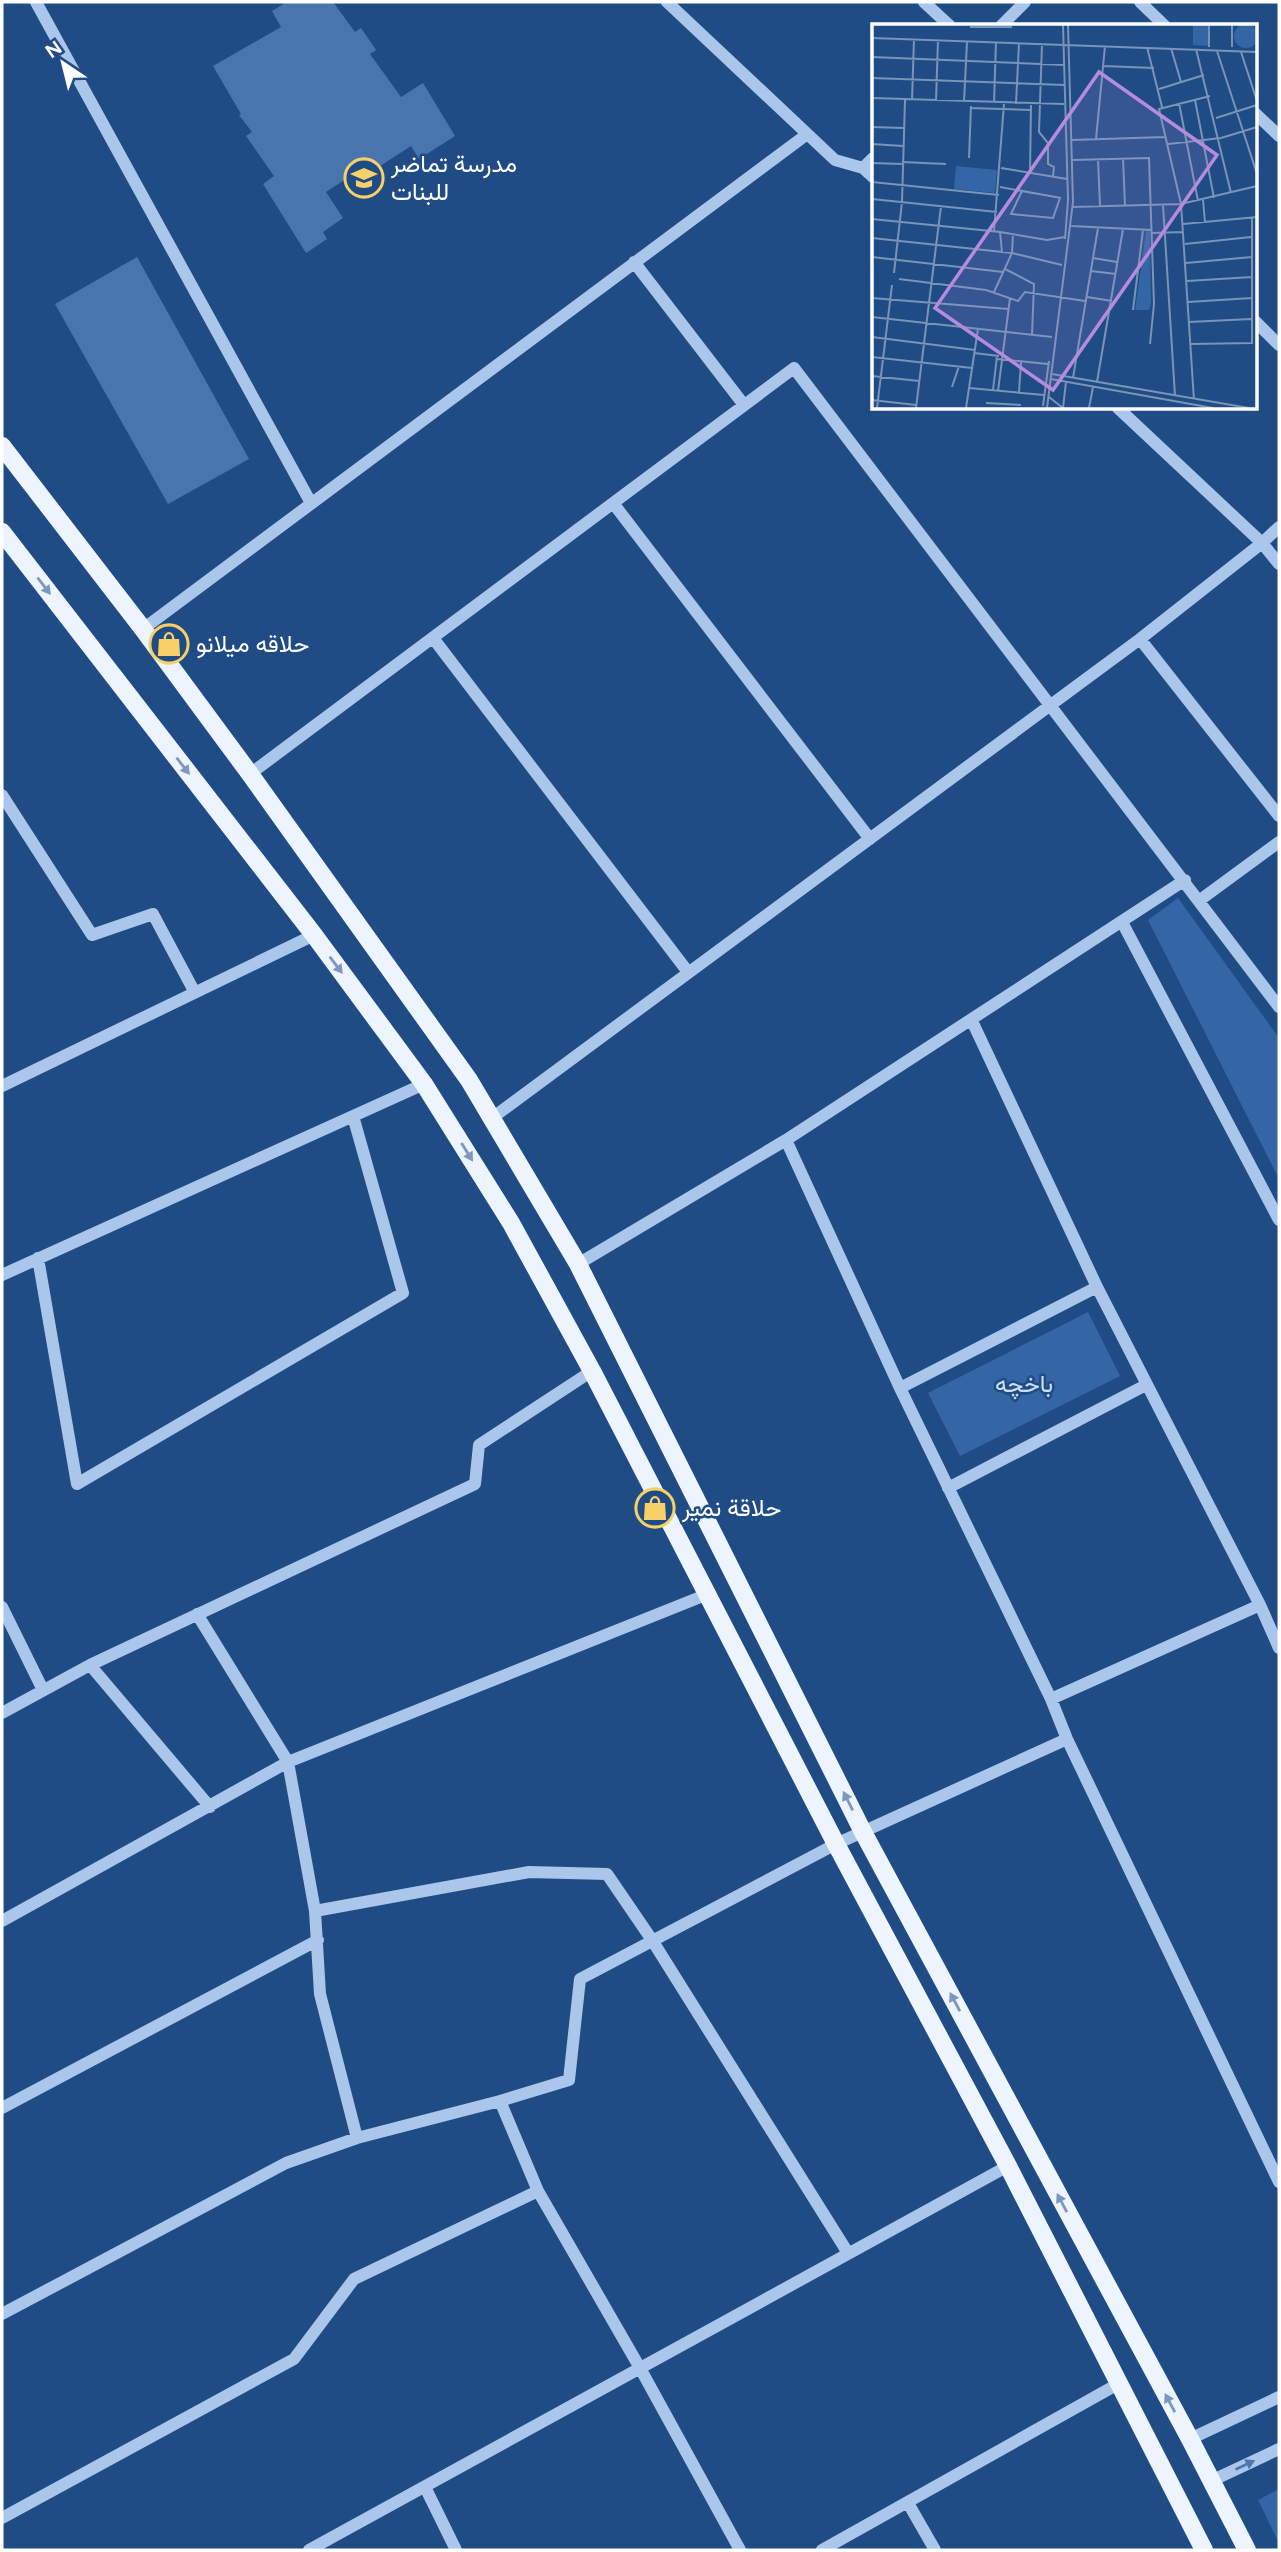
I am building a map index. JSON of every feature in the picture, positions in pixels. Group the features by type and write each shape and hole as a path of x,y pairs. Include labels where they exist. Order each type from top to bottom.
{"main road":[{"path":"2,446 143,629 250,774 469,1080 492,1118 578,1264 863,1832 1247,2550"},
{"path":"2,532 314,935 424,1084 511,1223 592,1371 836,1843 1008,2166 1204,2550"}],"street":[{"path":"36,2 311,503"},
{"path":"667,2 835,160 868,173"},
{"path":"924,2 948,24"},
{"path":"1004,24 1025,2"},
{"path":"1140,2 1164,24"},
{"path":"1256,114 1279,136"},
{"path":"143,629 806,135"},
{"path":"634,262 744,405"},
{"path":"1256,322 1279,345"},
{"path":"250,774 794,368 1279,1006"},
{"path":"1120,410 1262,543 1279,564"},
{"path":"613,503 870,839"},
{"path":"492,1118 1140,639 1279,527"},
{"path":"433,638 688,972"},
{"path":"1140,639 1279,816"},
{"path":"2,795 92,934 153,914 194,991"},
{"path":"1200,900 1279,842"},
{"path":"578,1264 786,1140 1185,880"},
{"path":"1122,922 1279,1220"},
{"path":"2,1085 314,935"},
{"path":"972,1021 1097,1287 1260,1605 1279,1648"},
{"path":"2,1275 424,1084"},
{"path":"38,1258 77,1484 403,1293 353,1116"},
{"path":"786,1140 900,1388 1051,1699 1067,1739 1279,2182"},
{"path":"900,1388 1097,1287"},
{"path":"2,1713 90,1665 475,1483 479,1445 592,1371"},
{"path":"948,1488 1146,1385"},
{"path":"2,1921 288,1762 708,1594"},
{"path":"1051,1699 1260,1605"},
{"path":"2,1607 43,1690"},
{"path":"197,1614 288,1762 315,1911 320,1994 357,2138"},
{"path":"90,1665 210,1807"},
{"path":"2,2314 286,2164 357,2138 569,2080 580,1979 836,1843 1067,1739"},
{"path":"315,1911 528,1872 607,1874 652,1940 848,2253"},
{"path":"2,2108 318,1940"},
{"path":"500,2101 538,2191 740,2550"},
{"path":"309,2550 1008,2166"},
{"path":"2,2518 294,2359 354,2279 538,2191"},
{"path":"822,2550 1118,2384"},
{"path":"1190,2439 1279,2397"},
{"path":"1211,2481 1279,2449"},
{"path":"425,2487 457,2550"},
{"path":"908,2503 935,2550"}],"green space":[{"path":"1178,898 1279,1038 1279,1179 1148,920"},
{"name":"باخچە","path":"1088,1312 1120,1376 960,1456 928,1393"},
{"path":"1279,2489 1279,2543 1258,2500"}],"building":[{"path":"287,2 333,2 355,32 361,28 376,50 370,54 401,97 423,83 455,136 419,159 411,146 377,168 372,162 326,192 343,218 323,232 327,239 306,253 263,184 274,176 246,136 252,132 239,115 241,114 213,66 281,27 272,11"},
{"path":"137,257 249,459 168,504 55,304"}],"place":[{"name":"مدرسة تماضر للبنات","path":"364,178"},
{"name":"حلاقه ميلانو","path":"169,644"},
{"name":"حلاقة نمير","path":"655,1508"}]}
